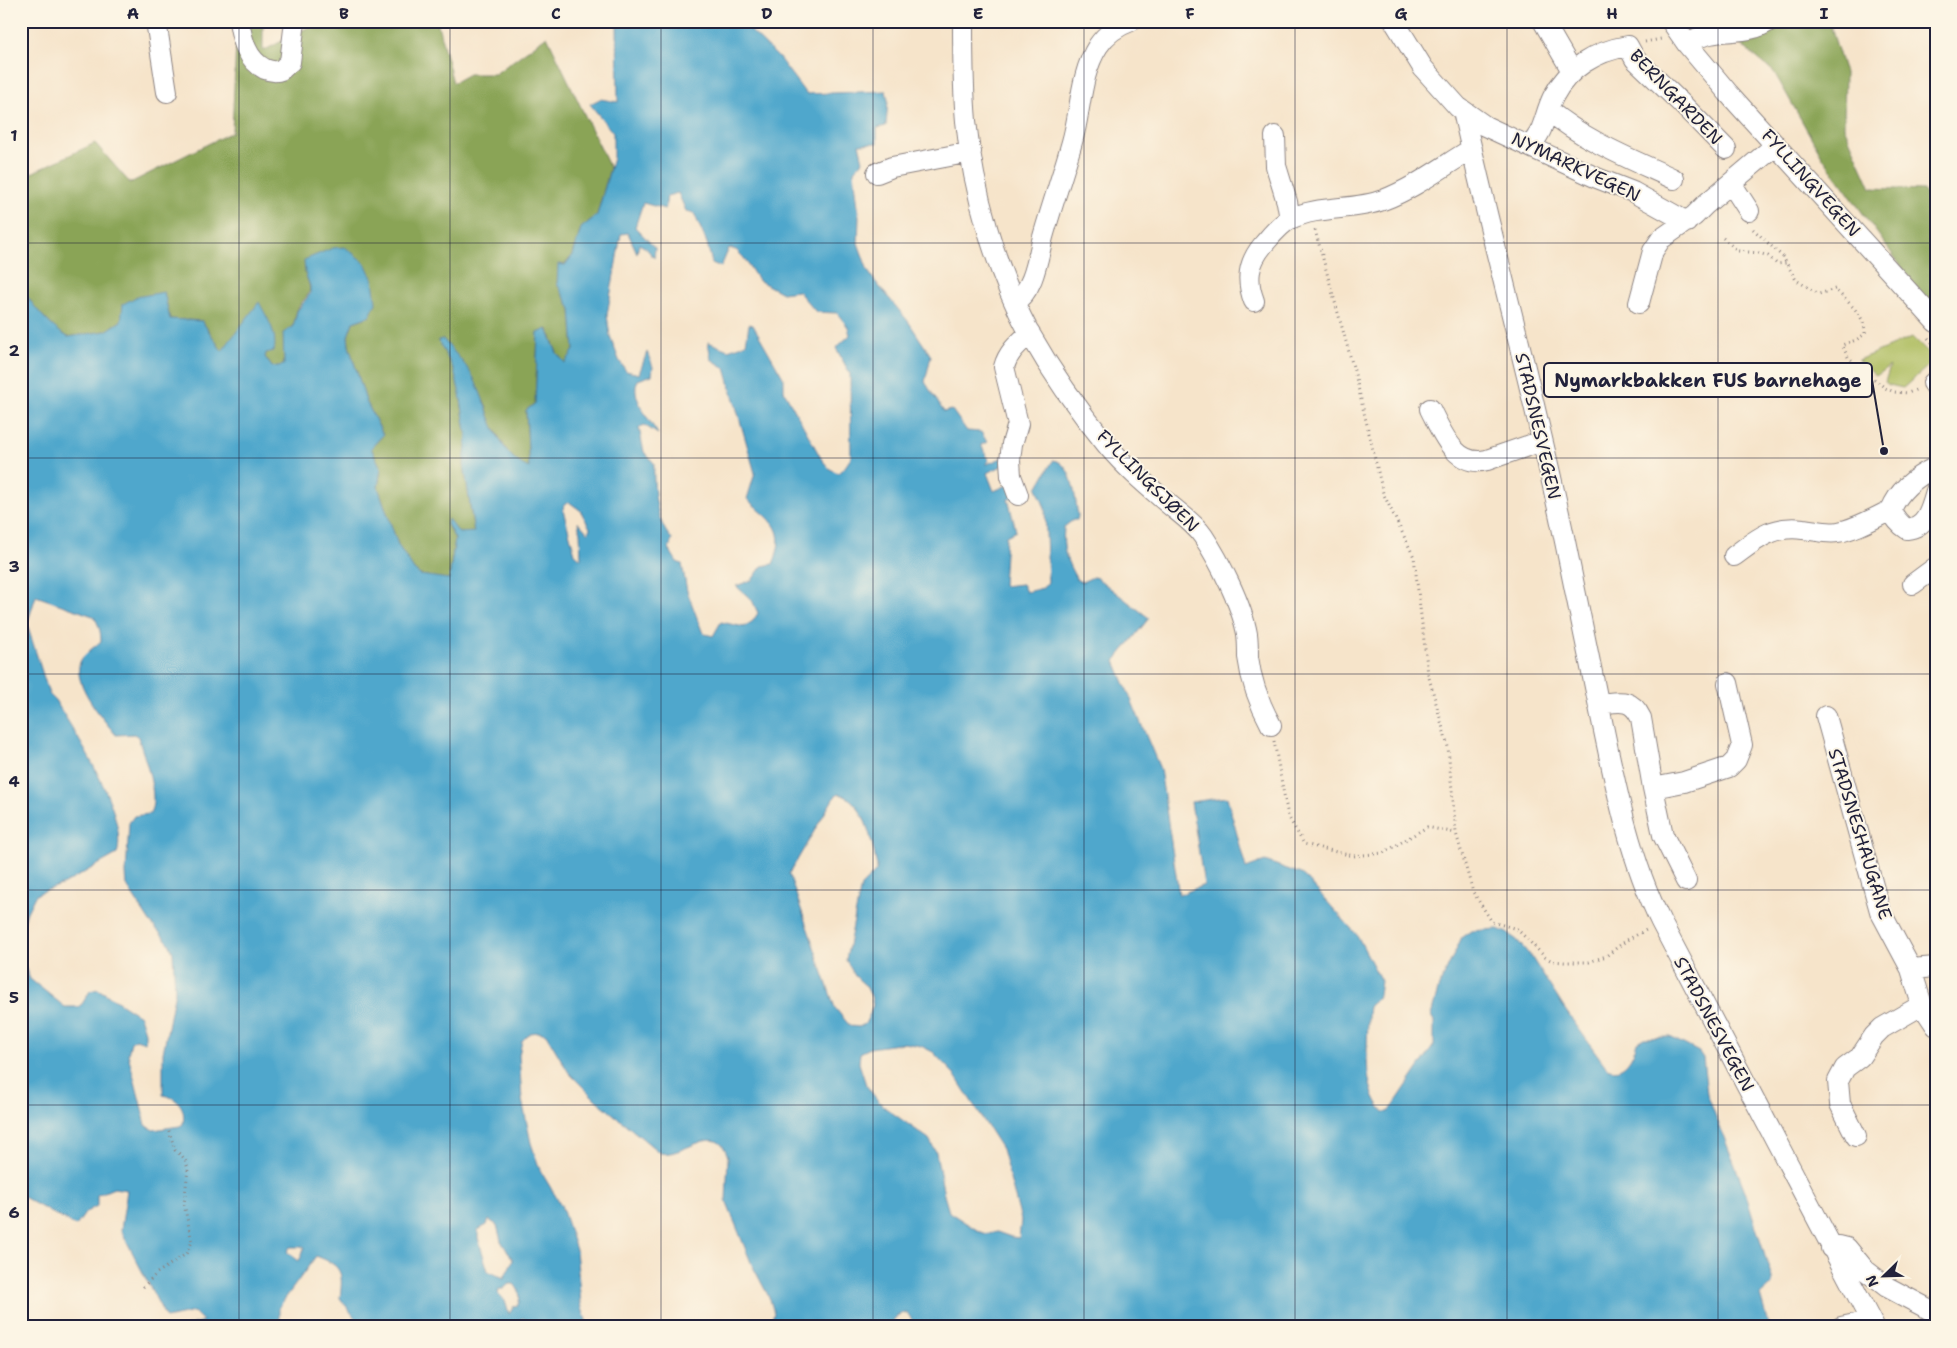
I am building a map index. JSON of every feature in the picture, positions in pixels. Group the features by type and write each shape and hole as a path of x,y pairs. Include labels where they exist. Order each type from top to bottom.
{"street":[{"path":"156,21 167,92"},
{"path":"239,21 246,51 259,66 270,71 280,70 290,62 295,22"},
{"name":"FYLLINGSJØEN","path":"963,21 966,121 977,186 987,222 1015,301 1048,363 1089,422 1109,447 1144,483 1198,530 1214,554 1240,610 1247,633 1248,658 1253,678 1264,713 1271,726"},
{"path":"1015,301 1020,299 1028,288 1038,260 1052,202 1072,141 1085,77 1097,48 1115,28 1131,21"},
{"name":"NYMARKVEGEN","path":"1394,21 1423,68 1464,111 1485,126 1633,192 1687,222"},
{"path":"1543,21 1572,71"},
{"path":"1680,34 1695,38 1712,32 1760,27 1769,21"},
{"name":"FYLLINGVEGEN","path":"1680,34 1776,145 1936,322"},
{"name":"BERNGARDEN","path":"1531,147 1542,128 1558,90 1572,71 1592,57 1616,48 1628,46 1635,59 1726,149"},
{"path":"1548,110 1576,131 1614,152 1674,179"},
{"name":"STADSNESVEGEN","path":"1464,111 1542,441 1616,790 1631,846 1645,886 1661,922 1872,1324"},
{"path":"1275,136 1276,166 1290,219"},
{"path":"1639,303 1653,250 1661,239 1687,222 1776,145"},
{"path":"1254,301 1249,288 1248,278 1251,263 1279,227 1290,219 1310,213 1377,202 1392,197 1472,149"},
{"path":"877,173 892,167 971,152"},
{"path":"1731,183 1749,211"},
{"path":"1018,496 1011,476 1010,460 1012,444 1018,424 1004,368 1012,350 1030,332"},
{"path":"1430,409 1452,448 1461,457 1469,461 1487,460 1542,441"},
{"path":"1734,556 1761,536 1780,528 1800,528 1830,533 1852,528 1891,510 1896,498 1902,492 1924,473 1936,467"},
{"path":"1891,510 1900,524 1907,528 1914,528 1920,525 1930,512 1936,491"},
{"path":"1913,584 1936,567"},
{"path":"1653,788 1668,786 1729,767 1736,760 1742,745 1728,683"},
{"path":"1599,704 1626,702 1638,711 1641,718 1663,835 1686,881"},
{"name":"STADSNESHAUGANE","path":"1826,716 1880,911 1911,969 1922,1005 1936,1026"},
{"path":"1911,969 1936,967"},
{"path":"1856,1136 1840,1104 1838,1081 1845,1068 1860,1057 1874,1036 1882,1028 1922,1005"},
{"path":"1831,1248 1839,1246 1847,1248 1865,1270 1887,1287 1936,1312"},
{"path":"1840,1327 1872,1324"}],"path":[{"path":"1628,46 1680,34"},
{"path":"1749,211 1753,229 1783,257 1796,280 1820,294 1836,289 1862,317 1865,334 1856,340 1842,345 1848,357 1885,388 1894,392 1908,393 1934,385"},
{"path":"1310,213 1355,374 1383,492 1414,558 1428,674 1448,747 1456,833 1473,892 1492,922 1517,929 1545,957 1552,961 1589,962 1606,956 1627,940 1661,922"},
{"path":"1723,238 1738,251 1759,253 1768,256 1778,264 1786,263"},
{"path":"1271,726 1288,816 1304,844 1353,856 1383,853 1427,827 1456,833"},
{"path":"143,1287 157,1273 186,1254 192,1242 184,1204 188,1169 185,1159 175,1150 168,1128"}],"green space":[{"path":"237,21 263,21 263,51 320,21 437,21 453,83 469,74 495,74 547,36 610,168 597,215 581,228 573,255 564,265 559,264 557,284 571,309 574,350 565,364 557,353 548,329 538,333 535,404 526,410 529,468 518,464 507,451 491,423 486,405 439,340 454,370 460,394 467,437 464,464 474,533 459,533 448,520 447,525 455,539 449,580 420,575 414,570 398,545 378,487 381,468 371,448 383,435 366,401 349,346 348,336 353,322 370,316 305,273 310,291 297,310 293,327 284,333 284,365 272,367 265,357 266,353 222,351 202,321 170,319 164,292 106,331 68,337 58,331 36,309 21,288 21,178 95,143 130,183 232,132"},
{"path":"1764,21 1829,21 1845,73 1844,127 1871,188 1923,190 1936,217 1936,315 1823,158 1774,72 1727,33"},
{"path":"1912,337 1935,360 1903,388 1889,385 1885,382 1890,366 1876,376 1858,360"}],"water":[{"path":"617,21 745,21 749,29 779,58 806,94 886,91 888,100 886,126 877,128 877,143 859,144 863,161 854,171 859,217 858,243 868,271 908,321 931,356 925,382 944,412 952,410 967,431 981,432 987,442 981,445 989,461 985,465 1006,456 1006,464 987,473 994,491 1010,484 1015,497 1008,499 1016,531 1006,536 1003,586 1022,584 1026,592 1043,588 1048,582 1045,508 1037,488 1054,460 1066,468 1070,475 1074,492 1078,516 1077,520 1073,520 1064,527 1064,549 1077,580 1082,582 1093,577 1097,578 1149,618 1115,661 1160,769 1179,895 1204,885 1191,802 1227,797 1246,868 1265,861 1301,874 1307,879 1357,935 1381,981 1379,995 1369,1007 1367,1066 1372,1091 1384,1112 1389,1112 1434,1045 1434,1021 1431,1016 1439,986 1462,937 1471,931 1498,929 1517,940 1532,958 1566,1011 1607,1068 1613,1070 1623,1067 1631,1058 1637,1042 1644,1038 1670,1037 1699,1052 1703,1058 1707,1094 1745,1191 1772,1279 1772,1285 1760,1296 1769,1327 918,1327 907,1313 904,1313 898,1315 889,1327 768,1327 774,1313 770,1299 752,1265 726,1201 728,1157 723,1146 716,1141 708,1140 669,1153 660,1153 595,1099 569,1073 546,1034 539,1032 530,1033 522,1041 519,1055 522,1100 531,1143 540,1170 561,1205 576,1250 581,1304 588,1327 527,1327 524,1318 518,1320 518,1327 362,1327 340,1298 341,1276 339,1271 332,1263 316,1256 279,1307 279,1327 183,1327 203,1321 194,1312 166,1318 121,1230 127,1190 114,1188 97,1195 97,1206 86,1212 76,1226 21,1196 21,945 22,959 30,979 65,1007 78,1007 90,991 98,989 140,1016 145,1032 145,1042 136,1039 131,1042 128,1054 146,1125 153,1130 180,1126 183,1124 184,1118 182,1109 177,1101 163,1095 163,1053 175,991 173,953 169,943 150,922 127,886 129,823 134,816 149,814 152,807 152,788 147,765 138,737 135,734 116,735 89,698 79,676 79,666 83,657 101,641 101,635 95,619 93,616 36,596 27,624 49,694 64,714 98,775 115,818 119,838 117,854 64,884 35,896 21,931 21,288 36,309 68,337 106,331 121,321 123,304 136,297 164,292 170,319 202,321 222,351 259,302 273,332 274,351 266,353 265,357 272,367 284,365 283,333 293,327 297,311 310,294 304,260 333,248 345,247 365,263 373,280 376,303 370,316 353,322 348,336 349,346 366,401 383,435 371,448 381,468 378,487 398,545 414,570 420,575 449,579 455,539 447,524 448,519 459,533 474,532 464,464 467,437 460,394 454,370 438,340 443,339 472,375 500,440 508,452 517,461 529,468 526,410 535,404 538,333 547,329 557,353 565,363 574,350 571,309 557,284 558,264 565,265 573,255 581,228 597,215 613,158 613,133 590,104 600,99 618,102","holes":["678,193 686,211 694,213 707,243 712,263 721,267 729,248 736,250 744,258 758,280 782,293 798,291 816,312 837,313 848,327 850,335 836,348 850,374 851,458 838,473 830,469 822,460 784,391 784,379 753,325 749,324 746,344 728,350 708,342 711,359 725,368 755,473 747,499 770,520 778,534 779,542 773,564 762,566 752,580 736,586 752,600 758,613 753,621 744,627 721,622 713,636 702,631 687,591 682,564 677,562 669,549 672,539 666,532 656,503 654,463 644,452 639,428 644,425 658,434 638,400 636,386 638,380 652,375 653,367 647,352 639,374 626,371 619,360 610,336 607,315 621,234 628,233 637,253 639,244 646,248 654,258 655,248 635,227 643,203 665,209 667,196","569,502 580,510 590,528 588,533 578,522 581,559 575,554 563,510 564,505","838,794 847,797 855,804 866,824 877,867 876,871 861,886 846,960 855,976 866,986 873,1005 865,1024 859,1027 850,1026 835,1008 789,874 833,799","905,1043 921,1046 933,1052 954,1074 1002,1149 1021,1220 1019,1238 997,1232 988,1234 980,1232 949,1212 936,1152 929,1139 884,1107 875,1097 866,1085 859,1063 860,1053 870,1048","489,1220 497,1225 501,1241 513,1260 504,1278 488,1271 478,1238 478,1230 487,1225","290,1247 305,1247 299,1261 287,1252","509,1284 514,1284 519,1291 518,1305 514,1306 509,1314 505,1301 498,1293 499,1289 503,1289"]}],"place":[{"name":"Nymarkbakken FUS barnehage","path":"1884,451"}]}
